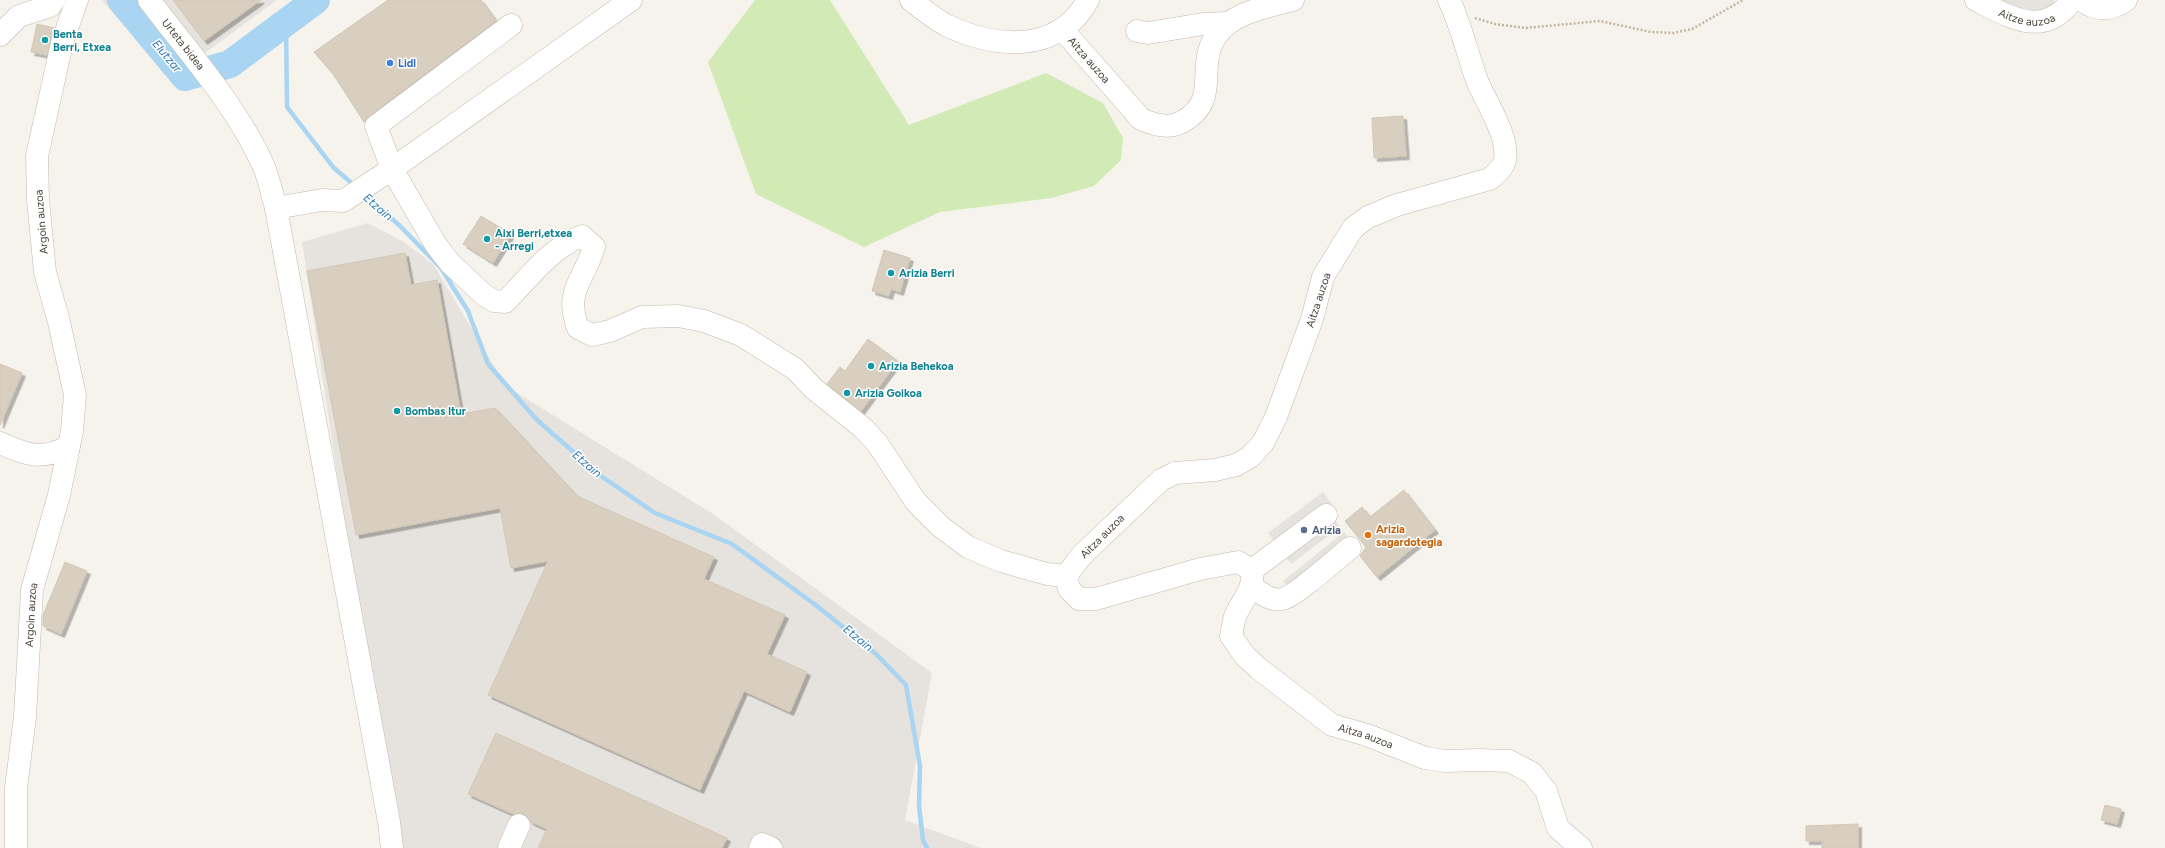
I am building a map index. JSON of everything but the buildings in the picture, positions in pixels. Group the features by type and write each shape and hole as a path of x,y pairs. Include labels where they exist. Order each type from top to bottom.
{"street":[{"path":"0,35 19,16 50,6 54,0"},
{"name":"Argoin auzoa","path":"16,848 16,788 26,710 32,590 53,519 69,446 75,395 59,322 45,272 38,200 37,156 62,43 77,0"},
{"name":"Urteta bidea","path":"149,0 217,90 253,143 265,168 276,208 378,760 392,848"},
{"path":"911,0 946,24 989,39 1010,43 1029,42 1048,37 1062,29 1076,16 1088,0"},
{"name":"Aitza auzoa","path":"1062,29 1141,119 1150,123 1171,126 1188,118 1201,107 1207,90 1209,53 1216,36 1228,24 1255,10 1293,0"},
{"name":"Aitze auzoa","path":"1976,0 2000,12 2034,23 2054,19 2072,0"},
{"path":"2082,0 2091,7 2108,9 2126,0"},
{"path":"276,208 322,200 343,201 371,184 624,2"},
{"name":"Aitza auzoa","path":"1066,576 1082,555 1161,480 1175,473 1215,470 1236,465 1250,457 1263,443 1276,417 1312,319 1323,277 1353,228 1368,217 1398,205 1490,179 1501,169 1505,161 1504,141 1476,77 1452,5"},
{"path":"1136,32 1148,33 1203,24 1228,24"},
{"path":"511,25 376,126 392,169 436,245 450,263 484,295 494,301 505,302 557,249 571,240 582,236 594,247 589,264 574,290 572,312 578,328 592,335 610,331 642,318 678,316 704,321 741,335 795,369 814,389 863,428 877,443 916,502 941,527 963,543 1001,561 1047,574 1066,576 1069,589 1079,599 1096,599 1200,569 1238,562 1268,598 1282,599 1295,592 1350,548"},
{"path":"0,444 17,452 38,456 51,454 69,446"},
{"path":"1252,578 1326,515"},
{"name":"Aitza auzoa","path":"1252,578 1236,616 1231,636 1245,656 1258,668 1332,725 1368,735 1425,758 1445,761 1509,761 1532,772 1546,791 1558,828 1581,848"},
{"name":"Argoin auzoa","path":"0,814 16,788"},
{"path":"509,848 519,825"},
{"path":"760,848 762,844 771,848"}],"path":[{"path":"1452,5 1495,24 1525,28 1600,21 1651,32 1672,33 1692,28 1743,0"}],"shaded area":[{"path":"102,0 277,0 170,79"},
{"path":"1988,0 2054,0 2050,12 2029,13"},
{"path":"368,223 404,242 433,264 506,386 713,514 932,673 905,820 981,848 402,848 402,833 348,545 302,242"},
{"name":"Arizia","path":"1323,492 1332,504 1327,509 1340,527 1291,564 1268,533"},
{"name":"Arizia","path":"1344,532 1360,552 1297,598 1283,581"}],"green space":[{"path":"755,0 830,0 909,125 1046,73 1103,103 1123,138 1121,160 1094,186 1051,198 940,212 864,247 756,194 708,62"}],"waterway":[{"name":"Elutzar","path":"121,0 185,77 230,64 316,0"},
{"name":"Etzain","path":"286,22 287,107 333,167 355,186"},
{"name":"Etzain","path":"364,194 400,226 441,268 468,311 488,364 537,420 601,476 655,513 732,544 817,606 875,653 906,685 920,766 919,806 923,840 927,848"}],"place":[{"name":"Benta Berri, Etxea","path":"45,40"},
{"name":"Lidl","path":"390,63"},
{"name":"Aixi Berri,etxea - Arregi","path":"487,239"},
{"name":"Arizia Berri","path":"891,273"},
{"name":"Arizia Behekoa","path":"871,366"},
{"name":"Arizia Goikoa","path":"847,393"},
{"name":"Bombas Itur","path":"397,411"},
{"name":"Arizia","path":"1304,530"},
{"name":"Arizia sagardotegia","path":"1368,535"}]}
